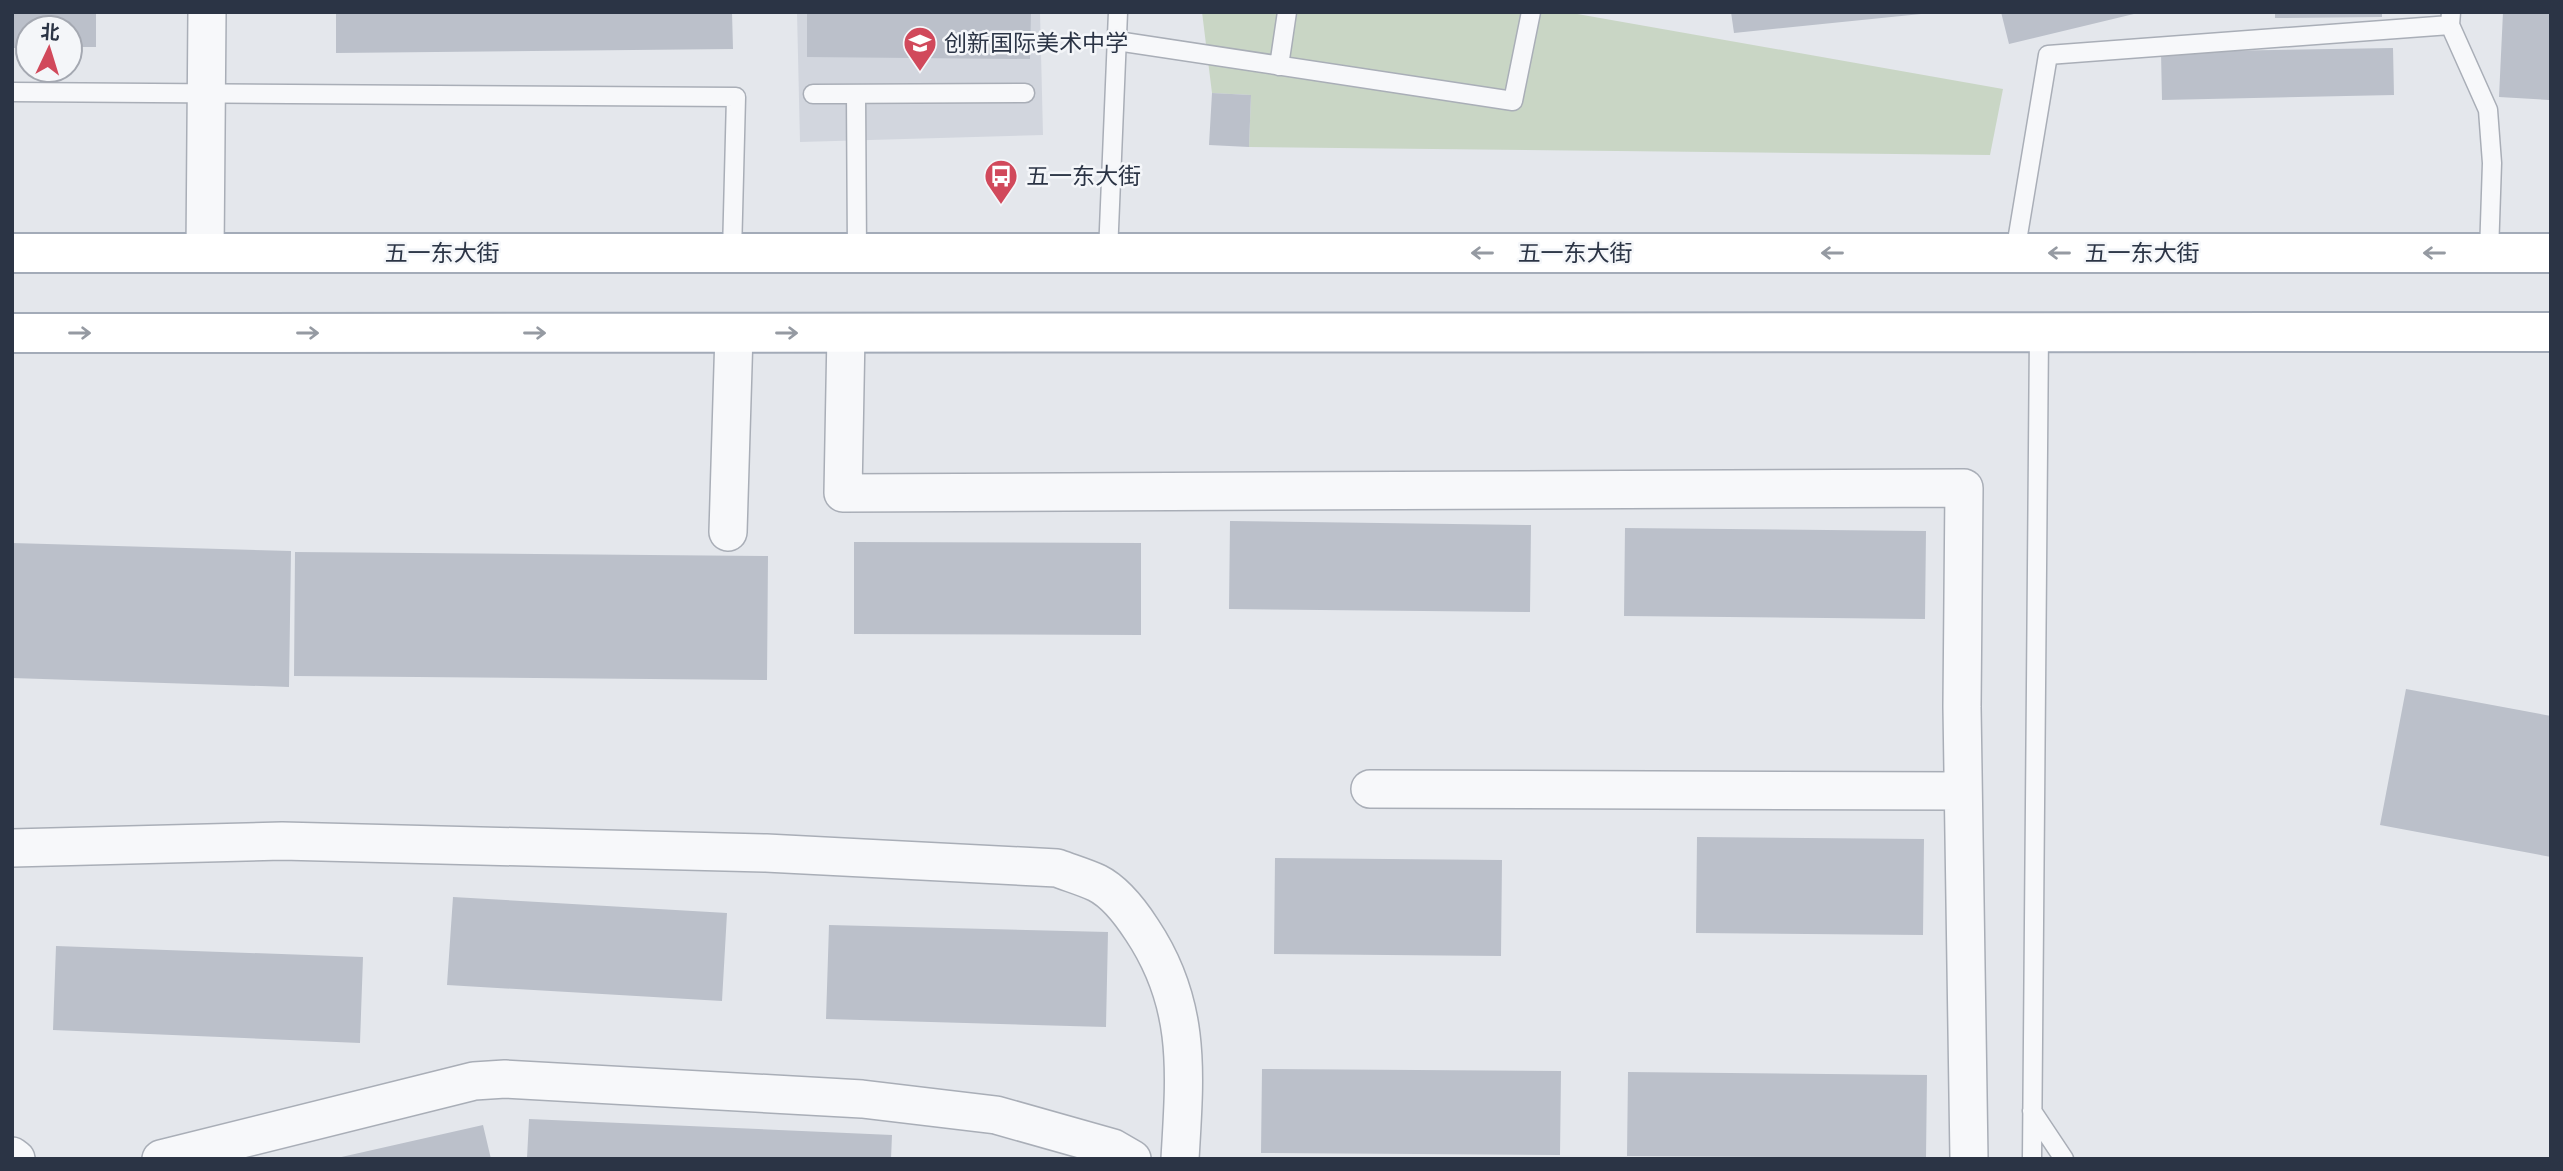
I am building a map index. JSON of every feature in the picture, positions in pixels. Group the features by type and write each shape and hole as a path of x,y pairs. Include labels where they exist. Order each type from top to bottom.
{"main road":[{"name":"五一东大街","path":"12,253 2551,253"},
{"path":"12,332 2551,332"}],"street":[{"path":"205,253 207,12"},
{"path":"728,532 734,333"},
{"path":"846,333 842,493 1964,488 1963,791 1969,1159"},
{"path":"1370,789 1963,791"},
{"path":"12,848 310,841 766,853 1057,868 1099,884 1130,912 1158,954 1175,998 1183,1040 1180,1159"},
{"path":"161,1159 474,1081 505,1079 862,1099 983,1114 1114,1148 1132,1159"}],"lane":[{"path":"1108,253 1118,12"},
{"path":"1279,66 1287,12"},
{"path":"1117,41 1513,101 1531,12"},
{"path":"2015,253 2048,55 2451,19 2488,110 2491,163 2489,253"},
{"path":"12,92 736,97 732,253"},
{"path":"813,94 1025,93"},
{"path":"856,94 857,253"},
{"path":"2032,1159 2039,332"},
{"path":"2032,1111 2064,1159"}],"shaded area":[{"name":"创新国际美术中学","path":"797,12 1040,12 1043,135 800,142"}],"green space":[{"path":"1202,12 1566,12 2003,89 1990,155 1249,147 1251,95 1212,93"}],"building":[{"path":"12,12 96,12 96,47 84,47 84,14 14,14 12,48"},
{"path":"336,12 732,12 733,49 336,53"},
{"path":"807,12 1031,12 1030,59 807,57"},
{"path":"1731,12 1921,12 1921,14 1734,33"},
{"path":"2001,12 2138,12 2138,13 2009,44"},
{"path":"2275,12 2382,12 2382,17 2275,18"},
{"path":"2503,12 2551,12 2549,100 2499,97"},
{"path":"2393,48 2394,95 2162,100 2161,52"},
{"path":"1212,93 1251,95 1249,147 1209,145"},
{"path":"1230,521 1531,525 1530,612 1229,609"},
{"path":"1625,528 1926,531 1925,619 1624,616"},
{"path":"854,542 1141,543 1141,635 854,634"},
{"path":"12,543 291,551 289,687 12,678"},
{"path":"295,552 768,556 767,680 294,676"},
{"path":"2406,689 2551,716 2551,857 2380,825"},
{"path":"1697,837 1924,839 1923,935 1696,933"},
{"path":"1275,858 1502,860 1501,956 1274,954"},
{"path":"453,897 727,913 722,1001 447,985"},
{"path":"829,925 1108,932 1106,1027 826,1019"},
{"path":"56,946 363,957 360,1043 53,1030"},
{"path":"1262,1069 1561,1071 1560,1155 1261,1153"},
{"path":"1628,1072 1927,1075 1926,1158 1627,1156"},
{"path":"529,1119 892,1135 891,1159 527,1158"},
{"path":"483,1125 491,1159 337,1159 337,1158"}],"place":[{"name":"创新国际美术中学","path":"920,73"},
{"name":"五一东大街","path":"1001,206"}]}
